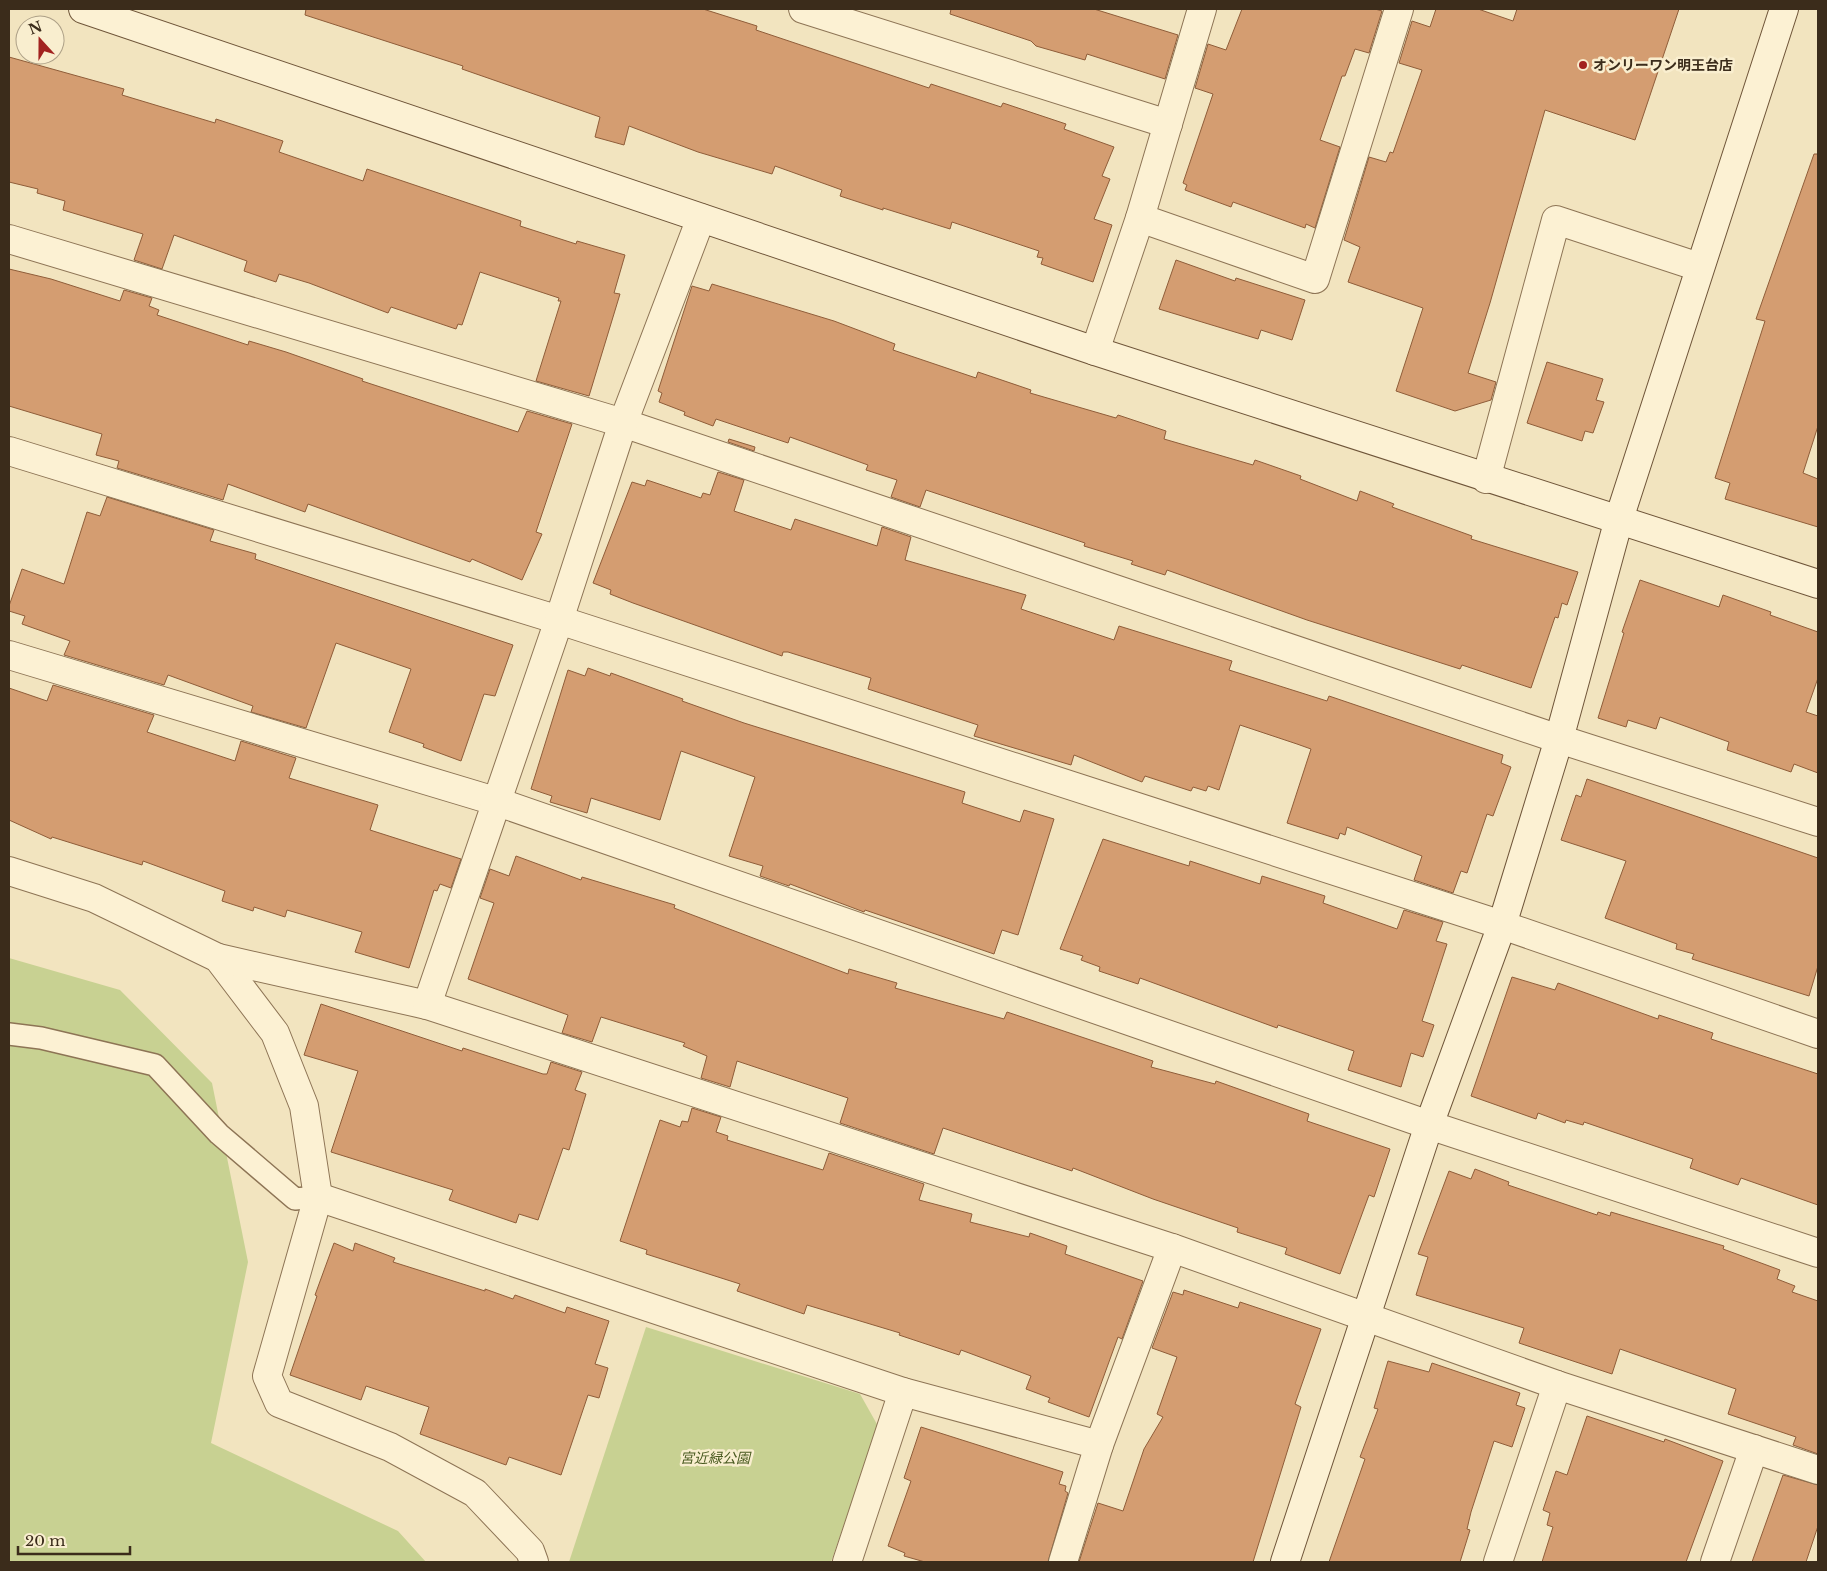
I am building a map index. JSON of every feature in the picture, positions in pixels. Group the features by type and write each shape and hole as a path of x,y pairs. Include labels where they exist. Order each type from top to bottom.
{"street":[{"path":"83,9 1095,351 1818,584"},
{"path":"803,9 1168,124"},
{"path":"1095,351 1140,218 1202,9"},
{"path":"1140,218 1316,279 1399,9"},
{"path":"1285,1562 1430,1125 1502,924 1559,739 1620,519 1699,267 1784,9"},
{"path":"427,1005 495,801 559,620 623,424 701,218"},
{"path":"1486,478 1556,220 1699,267"},
{"path":"9,238 623,424 1559,739 1818,822"},
{"path":"9,451 559,620 1502,924 1818,1034"},
{"path":"9,655 495,801 1430,1125 1818,1253"},
{"path":"9,870 94,898 218,958 427,1005 1172,1248 1557,1385 1818,1470"},
{"path":"218,958 274,1033 304,1106 318,1197 267,1376 279,1403 390,1446 475,1492 530,1551 534,1562"},
{"path":"318,1197 903,1392 1100,1445"},
{"path":"1063,1562 1100,1445 1172,1248"},
{"path":"1498,1562 1557,1385"},
{"path":"847,1562 903,1392"},
{"path":"1715,1562 1754,1449"}],"lane":[{"path":"9,1034 41,1038 155,1065 219,1134 295,1199 318,1197"}],"green space":[{"path":"9,958 120,990 212,1083 248,1262 211,1443 398,1531 426,1562 9,1562"},
{"name":"宮近緑公園","path":"646,1327 860,1394 878,1426 831,1562 569,1562"}],"building":[{"path":"306,9 703,9 757,26 756,30 929,88 931,84 1001,107 1003,103 1066,124 1064,129 1114,147 1102,176 1110,179 1094,219 1112,225 1093,282 1041,264 1043,258 1037,257 1039,251 952,222 950,229 883,208 883,210 840,196 842,190 775,166 772,174 698,152 629,126 624,145 595,137 600,117 462,69 463,66 305,15"},
{"path":"951,9 1094,9 1178,35 1165,79 1087,54 1085,60 1036,46 1031,41 950,14"},
{"path":"1242,9 1375,9 1382,11 1369,53 1355,49 1345,76 1342,76 1320,140 1340,147 1315,228 1306,224 1305,228 1233,202 1231,207 1185,190 1187,185 1183,183 1213,94 1195,88 1208,44 1226,50"},
{"path":"1436,9 1478,9 1513,21 1517,9 1679,9 1635,140 1545,110 1468,373 1496,382 1491,400 1455,411 1396,391 1423,308 1348,282 1360,247 1344,240 1369,157 1386,162 1390,152 1393,153 1422,70 1399,63 1412,21 1430,27"},
{"path":"9,57 15,59 15,65 38,65 124,89 122,95 215,123 216,119 283,141 279,152 363,181 367,169 521,221 520,226 576,244 577,241 625,255 614,293 620,294 589,396 536,381 561,301 558,301 559,298 480,272 462,325 458,324 456,329 391,307 388,313 309,283 279,274 276,282 244,271 247,261 174,235 162,269 134,260 143,234 63,210 65,201 37,193 38,189 9,182"},
{"path":"1814,154 1818,154 1818,426 1803,473 1818,479 1818,527 1725,499 1730,483 1715,478 1765,321 1756,319"},
{"path":"1176,260 1235,281 1236,278 1305,300 1292,340 1261,330 1258,339 1159,309"},
{"path":"9,269 51,279 120,301 124,290 152,298 149,306 159,310 157,315 248,345 249,341 286,352 363,379 362,381 518,432 527,411 572,424 536,532 542,534 522,580 472,559 470,562 308,504 305,512 228,484 223,500 117,468 119,461 96,455 102,434 9,406"},
{"path":"712,284 834,321 895,344 893,350 976,378 978,372 1031,390 1030,393 1116,418 1118,415 1166,431 1164,439 1253,465 1255,460 1301,476 1300,479 1357,501 1360,491 1394,504 1392,507 1472,536 1471,539 1578,572 1567,605 1562,603 1558,618 1555,617 1531,688 1462,665 1460,669 1307,620 1167,570 1165,575 1131,564 1133,561 1084,546 1085,543 926,490 920,507 891,497 897,480 866,470 868,465 790,437 788,443 716,419 713,426 684,415 685,412 659,402 662,393 658,391 692,286 709,291"},
{"path":"1547,362 1603,379 1596,400 1604,402 1593,433 1585,431 1582,441 1527,423"},
{"path":"729,439 755,447 754,451 728,442"},
{"path":"718,472 744,480 734,511 791,530 795,519 877,546 882,527 911,537 905,560 1026,595 1021,609 1114,640 1119,626 1232,661 1229,670 1327,701 1329,696 1503,755 1501,763 1511,767 1493,816 1487,814 1467,873 1461,871 1453,893 1414,880 1422,856 1347,827 1345,835 1340,833 1338,839 1287,823 1311,749 1240,725 1219,790 1208,786 1206,791 1193,787 1191,791 1145,776 1142,782 1074,755 1071,765 974,736 978,725 868,689 871,678 788,652 783,652 782,656 633,603 610,594 611,590 593,583 632,482 645,486 647,480 701,498 703,493 710,495"},
{"path":"107,497 214,530 210,541 256,554 255,559 513,645 495,696 484,694 461,761 423,747 424,744 389,732 411,669 336,643 306,728 251,712 253,706 168,675 164,685 64,655 70,641 22,624 25,616 9,611 9,606 22,569 64,584 87,512 100,516"},
{"path":"1640,580 1719,607 1723,595 1771,612 1770,615 1818,632 1818,678 1806,712 1818,716 1818,773 1794,764 1791,772 1727,750 1729,742 1660,717 1656,729 1628,720 1626,727 1598,718 1624,633 1622,632"},
{"path":"588,668 610,676 611,673 744,723 965,792 962,803 1020,822 1024,810 1054,819 1018,935 1002,930 994,954 865,910 864,912 790,884 789,886 760,876 763,866 729,856 755,777 681,751 660,820 591,798 587,813 550,802 552,796 531,789 568,670 585,676"},
{"path":"53,685 154,715 147,732 235,761 241,741 296,758 289,778 378,805 370,830 461,859 451,888 440,884 437,891 434,890 409,968 355,952 362,932 287,910 285,917 254,907 253,911 222,901 225,891 143,861 142,865 52,837 51,839 9,820 9,688 47,701"},
{"path":"1587,779 1818,858 1818,966 1809,996 1692,959 1694,954 1676,949 1677,944 1605,918 1626,861 1561,840 1576,795 1581,797"},
{"path":"1103,839 1189,866 1190,861 1260,884 1262,876 1325,896 1323,903 1397,929 1404,910 1443,922 1436,941 1447,944 1422,1021 1434,1025 1423,1057 1411,1053 1401,1087 1348,1070 1354,1051 1278,1025 1277,1028 1140,978 1138,984 1099,971 1100,967 1081,960 1083,956 1060,949"},
{"path":"516,856 581,880 582,877 675,905 674,908 848,974 849,969 897,983 895,988 1004,1019 1007,1012 1153,1061 1151,1067 1215,1084 1216,1081 1309,1114 1307,1121 1390,1149 1374,1197 1369,1195 1340,1274 1285,1254 1287,1248 1237,1232 1238,1228 1153,1199 1073,1168 1072,1171 943,1128 934,1154 840,1123 848,1098 737,1061 730,1087 701,1078 707,1056 683,1046 685,1043 601,1017 592,1042 562,1033 568,1015 468,979 494,903 480,898 490,869 509,876"},
{"path":"1512,977 1555,990 1558,983 1658,1019 1659,1015 1713,1033 1711,1039 1818,1074 1818,1205 1741,1178 1738,1185 1690,1168 1693,1159 1584,1122 1583,1125 1566,1120 1565,1123 1538,1113 1536,1119 1471,1096"},
{"path":"321,1004 462,1051 463,1048 543,1074 547,1074 551,1062 582,1072 575,1090 586,1094 569,1150 563,1148 538,1220 519,1214 516,1223 449,1200 453,1190 331,1152 358,1071 304,1055"},
{"path":"692,1108 721,1117 716,1132 728,1136 727,1140 823,1170 829,1153 924,1184 919,1200 972,1214 970,1222 1029,1237 1030,1233 1067,1246 1065,1254 1143,1281 1122,1339 1118,1337 1089,1417 1048,1402 1050,1398 1026,1389 1031,1376 961,1350 959,1355 899,1335 900,1333 807,1305 804,1314 737,1291 740,1284 646,1254 647,1250 620,1241 660,1120 680,1127 682,1121 688,1122"},
{"path":"1475,1169 1509,1182 1508,1185 1597,1215 1598,1212 1610,1216 1611,1212 1724,1246 1723,1249 1780,1270 1777,1279 1795,1286 1792,1292 1818,1301 1818,1454 1793,1445 1796,1437 1728,1414 1736,1389 1620,1349 1612,1374 1519,1343 1524,1328 1416,1295 1428,1257 1418,1254 1449,1171 1471,1179"},
{"path":"334,1243 353,1251 355,1243 395,1258 393,1262 485,1291 485,1289 513,1299 515,1295 565,1313 567,1307 609,1321 595,1364 608,1368 599,1398 588,1395 561,1475 509,1457 506,1465 420,1434 429,1407 366,1386 361,1400 290,1375 317,1296 315,1295"},
{"path":"1184,1290 1238,1308 1240,1302 1321,1329 1295,1404 1301,1407 1253,1562 1079,1562 1098,1503 1123,1511 1144,1449 1163,1417 1157,1414 1177,1357 1152,1348 1173,1292 1183,1295"},
{"path":"1388,1361 1429,1372 1432,1363 1520,1393 1516,1405 1525,1408 1512,1447 1494,1441 1471,1512 1467,1529 1470,1530 1460,1562 1329,1562 1365,1459 1360,1457 1378,1409 1374,1408"},
{"path":"1587,1416 1664,1442 1665,1439 1723,1461 1686,1562 1542,1562 1553,1527 1547,1525 1550,1513 1543,1510 1556,1471 1567,1475"},
{"path":"921,1427 1063,1472 1059,1484 1066,1486 1065,1491 1068,1493 1048,1562 925,1562 904,1556 905,1553 888,1546 911,1481 904,1478"},
{"path":"1783,1475 1818,1485 1818,1526 1806,1562 1752,1562"}],"place":[{"name":"オンリーワン明王台店","path":"1583,65"}]}
